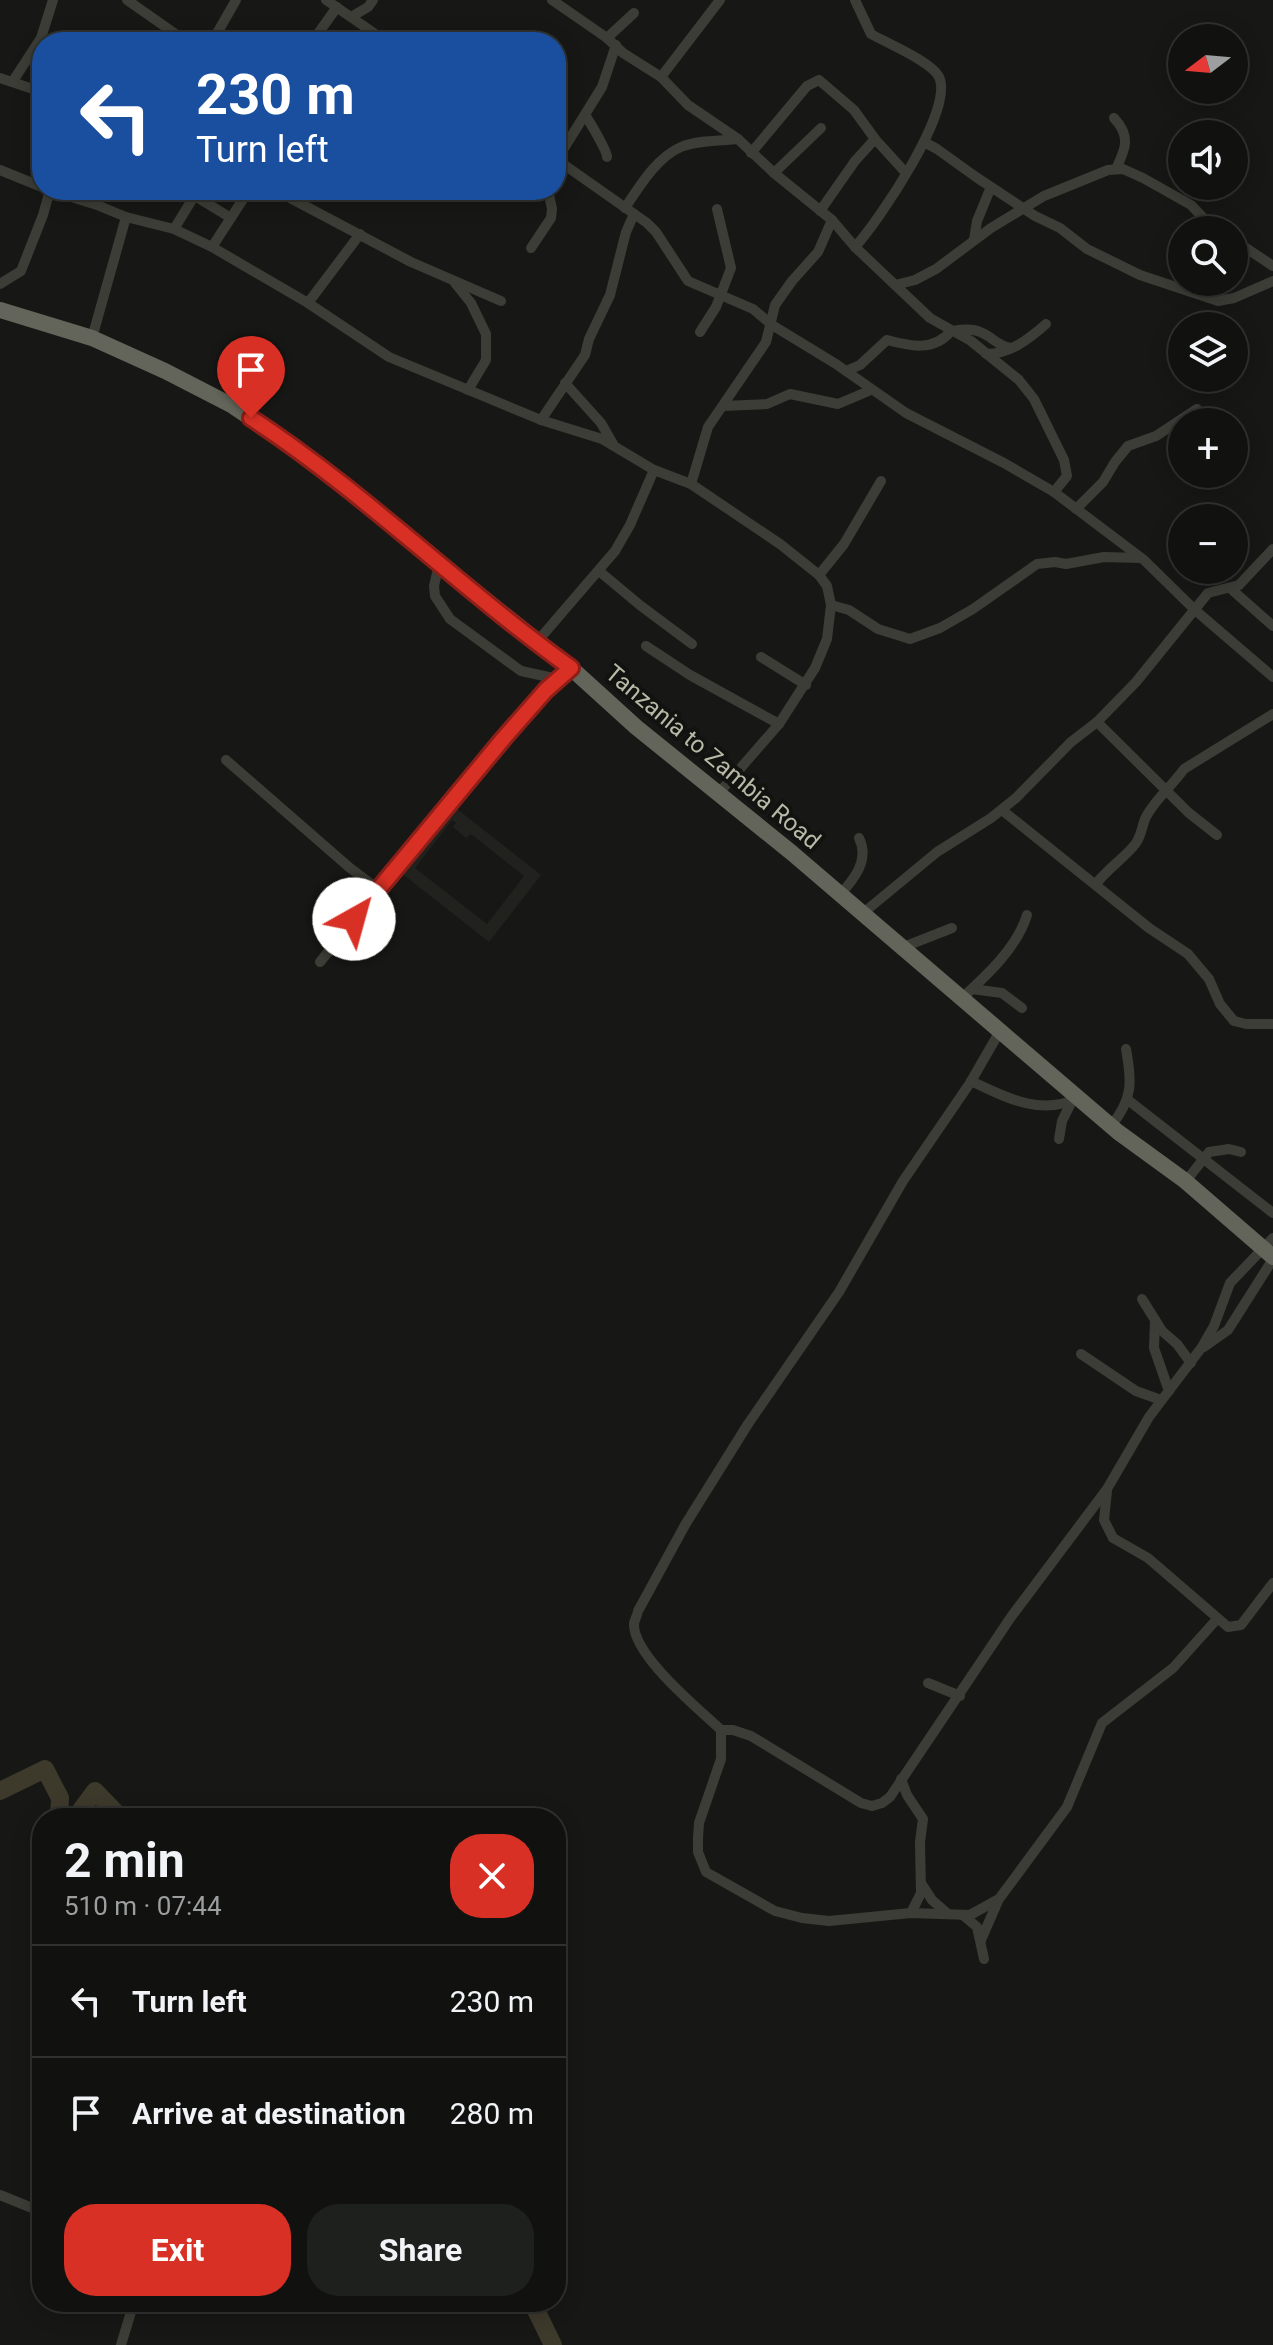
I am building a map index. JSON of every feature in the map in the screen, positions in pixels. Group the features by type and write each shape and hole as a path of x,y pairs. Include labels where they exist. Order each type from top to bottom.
{"highway":[{"name":"Tanzania to Zambia Road","path":"0,310 92,338 188,381 233,406 301,452 536,643 565,674 636,727 901,948 966,994 1000,1031 1075,1100 1186,1181 1270,1250"}],"street":[{"path":"43,32 53,0"},
{"path":"127,0 173,32"},
{"path":"218,32 236,0"},
{"path":"326,0 373,32"},
{"path":"351,17 368,7 373,0"},
{"path":"661,77 720,0"},
{"path":"855,0 871,34 900,48 931,68 940,78 940,103 924,142 881,216 855,247"},
{"path":"558,1 623,53 661,77 688,105 738,139 832,220 855,247 930,318 971,341 1019,380 1034,399 1066,467 1066,479 1054,492"},
{"path":"319,32 337,7"},
{"path":"566,144 602,87 612,42 634,13"},
{"path":"13,81 32,52"},
{"path":"0,78 32,88"},
{"path":"751,153 807,86 819,80 854,110 906,173"},
{"path":"585,115 597,139 607,150 607,157"},
{"path":"1114,118 1121,125 1127,140 1116,169"},
{"path":"774,173 821,128"},
{"path":"541,420 585,355 589,339 610,295 630,211 652,172 680,147 738,139"},
{"path":"820,211 855,161 875,139"},
{"path":"924,142 1060,228 1087,249 1129,271 1200,296 1224,301 1273,281"},
{"path":"566,167 656,232 688,281 753,309 772,325 871,390 941,432 1054,492 1142,558 1195,610 1273,677"},
{"path":"895,285 915,280 936,269 974,240 1058,188 1116,169 1135,174 1191,205 1202,216"},
{"path":"0,170 32,183"},
{"path":"974,240 977,221 991,187"},
{"path":"0,284 21,271 47,200"},
{"path":"81,200 126,217 174,229 212,247 308,303 389,357 541,420 613,444 654,470 691,484 780,544 819,575 827,586 831,605 827,639 806,685 779,724 718,794"},
{"path":"174,229 193,200"},
{"path":"207,200 231,218"},
{"path":"212,247 243,200"},
{"path":"296,200 453,281 501,301"},
{"path":"307,200 312,208"},
{"path":"531,248 551,218 550,200"},
{"path":"700,332 723,294 731,268 717,209"},
{"path":"92,338 126,217"},
{"path":"691,484 708,427 766,342 775,305 818,252 832,220"},
{"path":"308,303 360,234"},
{"path":"1248,249 1273,266"},
{"path":"453,281 471,303 486,334 486,360 468,390"},
{"path":"986,354 1011,348 1046,324"},
{"path":"846,371 860,365 887,340 915,348 944,339 951,331 976,331 998,345 1011,348"},
{"path":"565,383 601,423 613,444"},
{"path":"723,406 767,404 790,394 838,404 871,390"},
{"path":"1076,509 1103,482 1128,446 1168,428"},
{"path":"536,643 599,571 630,525 654,470"},
{"path":"819,575 844,544 881,481"},
{"path":"862,914 937,852 1002,810 1136,682 1208,593 1243,582 1273,549"},
{"path":"831,605 849,610 878,629 910,639 940,628 973,609 1037,564 1066,564 1104,557 1142,558"},
{"path":"439,564 435,596 450,619 521,671 565,674"},
{"path":"599,571 692,644"},
{"path":"1230,588 1273,626"},
{"path":"646,646 690,675 779,724"},
{"path":"761,657 806,685"},
{"path":"320,962 474,772 565,674"},
{"path":"1096,884 1106,870 1134,845 1146,817 1166,789 1176,783 1184,769 1273,714"},
{"path":"1097,722 1189,813 1217,835"},
{"path":"226,760 378,889"},
{"path":"1002,810 1149,928 1194,960 1234,1021 1273,1024"},
{"path":"840,895 855,877 863,858 859,838"},
{"path":"966,994 1020,934 1027,915"},
{"path":"901,948 952,928"},
{"path":"966,994 1002,993 1022,1008"},
{"path":"1000,1031 971,1081 903,1181 817,1326 748,1424 685,1525 638,1611 634,1623 642,1646 672,1684 721,1730 751,1736 861,1803 872,1806 887,1800 1011,1617 1107,1489 1165,1395 1202,1347 1214,1326 1230,1283 1270,1250"},
{"path":"1111,1126 1128,1100 1130,1076 1126,1049"},
{"path":"971,1081 1014,1101 1034,1106 1055,1106 1075,1100"},
{"path":"1059,1139 1062,1121 1075,1100"},
{"path":"1128,1100 1273,1213"},
{"path":"1186,1181 1201,1159 1214,1150 1241,1152"},
{"path":"1202,1347 1228,1330 1270,1250"},
{"path":"1142,1299 1162,1331 1181,1348 1191,1363"},
{"path":"1155,1320 1154,1348 1165,1395"},
{"path":"1081,1354 1136,1391 1165,1395"},
{"path":"1107,1489 1104,1520 1113,1538 1148,1558 1228,1627 1241,1625 1273,1583"},
{"path":"981,1940 999,1899 1067,1807 1102,1723 1173,1668 1217,1619"},
{"path":"928,1683 960,1696"},
{"path":"721,1730 721,1759 699,1823 698,1852 706,1872 783,1914 829,1921 911,1913 964,1916 999,1899"},
{"path":"901,1779 907,1795 923,1819 921,1893 911,1913"},
{"path":"921,1883 932,1900 948,1914"},
{"path":"964,1916 977,1927 984,1959"},
{"path":"0,2195 32,2208"},
{"path":"121,2345 131,2312"}],"shaded area":[{"path":"452,805 541,875 489,942 400,872","holes":["452,820 456,823 453,827 466,838 471,834 524,876 487,924 415,868"]}],"waterway":[{"path":"0,1791 45,1769 60,1798 60,1808"},
{"path":"82,1808 95,1791 111,1808"},
{"path":"537,2312 553,2345"}],"route":[{"path":"251,418 356,494 463,584 571,668 546,690 474,772 354,919"}]}
